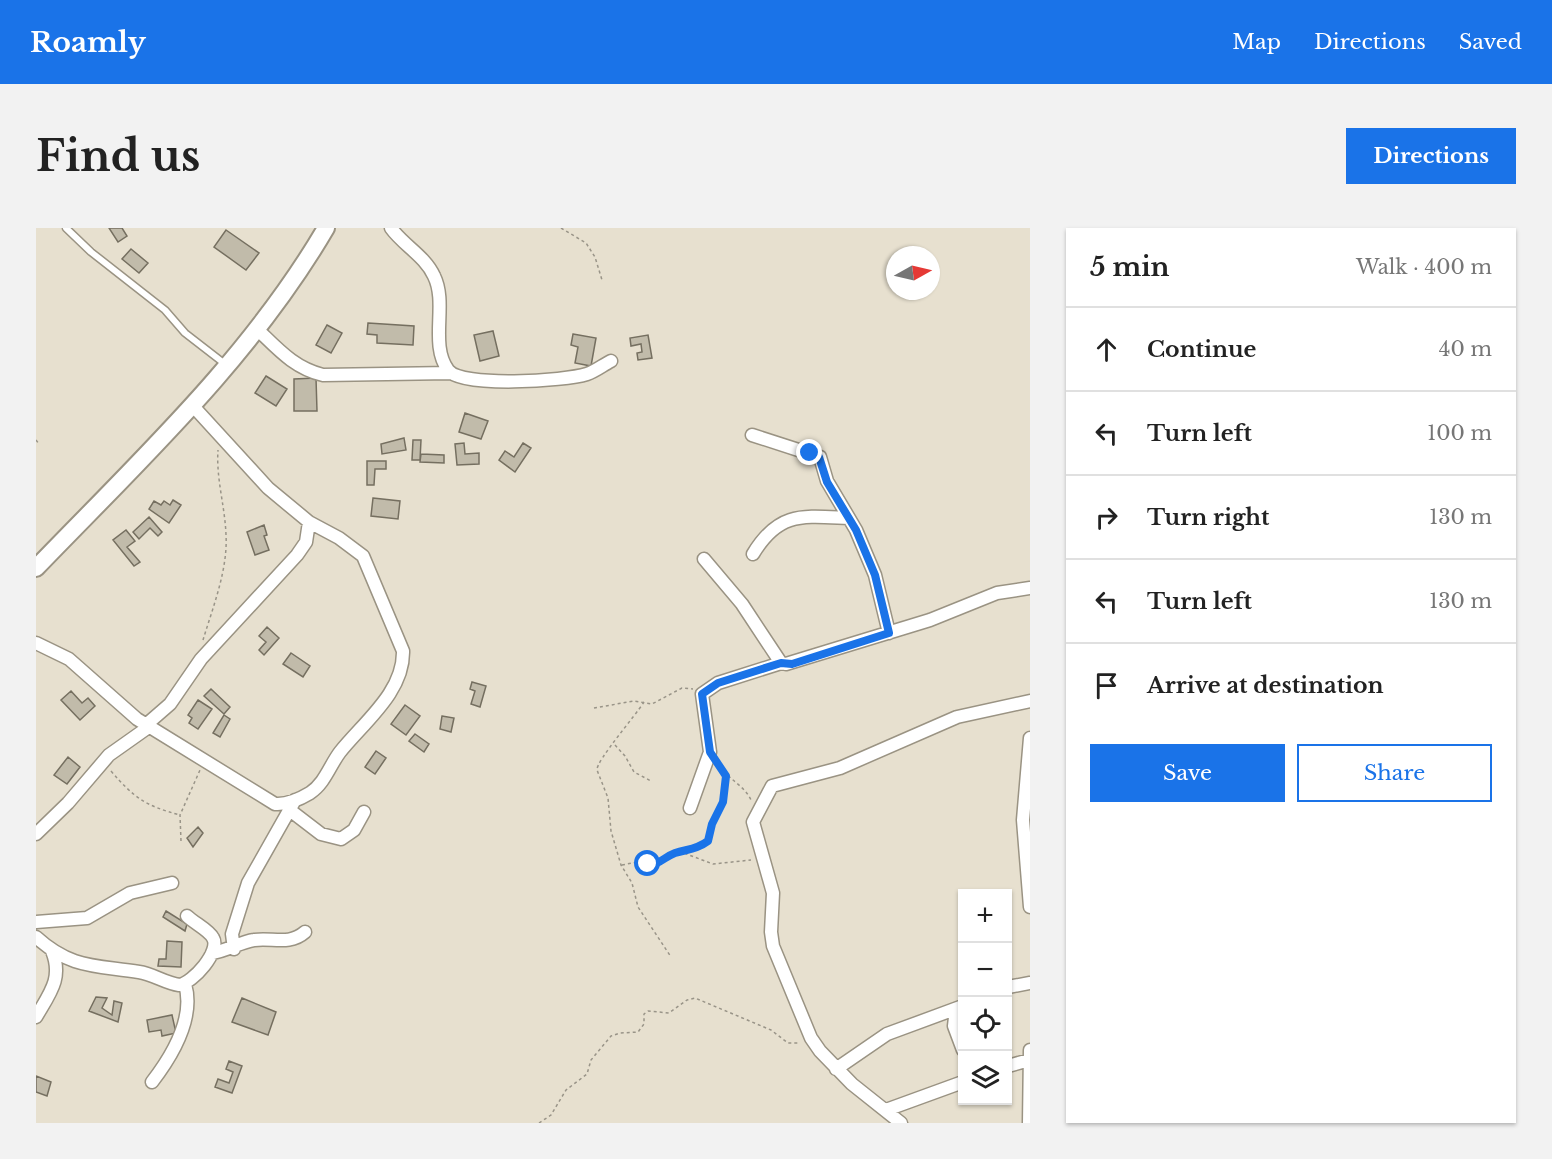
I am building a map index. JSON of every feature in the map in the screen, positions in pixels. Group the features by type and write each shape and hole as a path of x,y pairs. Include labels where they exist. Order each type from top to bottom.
{"main road":[{"path":"36,568 193,406 228,366 256,329 322,230"}],"street":[{"path":"391,228 435,276 441,316 440,350 444,364 450,373"},
{"path":"256,329 297,366 323,375 450,373 460,378 482,381 554,378 585,375 611,360"},
{"path":"193,406 268,488 309,522 339,538 363,556 382,604 400,638 404,658 400,673 384,702 340,752 322,781 312,792 293,806 248,882 232,934 234,949"},
{"path":"752,435 819,457 827,482 848,518 875,575 889,633"},
{"path":"753,554 764,534 791,519 809,516 848,518"},
{"path":"36,834 68,803 103,761 170,704 201,659 297,555 306,542 309,522"},
{"path":"704,559 742,604 781,663"},
{"path":"690,808 710,752 702,694 718,683 781,663 792,664 889,633 997,593 1030,588"},
{"path":"36,643 62,653 122,708 201,760 266,800 293,806 321,834 341,839 354,830 364,812"},
{"path":"901,1123 836,1069 811,1038 773,946 771,932 773,893 755,836 754,816 772,786 849,764 957,717 1030,701"},
{"path":"1030,738 1023,820 1030,907"},
{"path":"36,922 87,918 130,893 172,883"},
{"path":"36,937 52,951 69,961 88,967 140,972 176,985 185,984 195,977 212,953 215,940 187,916"},
{"path":"212,953 234,949 250,940 291,940 305,932"},
{"path":"36,1017 58,973 52,951"},
{"path":"1012,986 1030,983"},
{"path":"152,1082 164,1065 186,1016 188,1001 185,984"},
{"path":"836,1069 887,1034 958,1007"},
{"path":"958,1011 954,1026 958,1037"},
{"path":"1029,1123 1030,1050"},
{"path":"1012,1065 1029,1060"},
{"path":"886,1110 958,1084"}],"lane":[{"path":"66,228 91,252 165,310 184,333 228,366"}],"path":[{"path":"561,228 586,243 595,257 602,280"},
{"path":"202,641 218,590 225,551 226,536 217,462 220,438"},
{"path":"36,440 39,444"},
{"path":"594,708 634,701 655,703 687,687 702,694"},
{"path":"644,702 596,766 608,798 611,831 621,865 632,883 638,907 671,957"},
{"path":"614,744 625,756 634,772 651,781"},
{"path":"710,752 726,776 749,796 754,816"},
{"path":"181,841 180,815 200,773 201,760"},
{"path":"103,761 134,796 150,806 180,815"},
{"path":"621,865 633,862 656,864 674,854 687,853 708,841 712,824 723,802 726,776"},
{"path":"687,853 712,864 762,859"},
{"path":"538,1123 551,1115 566,1090 587,1074 591,1060 611,1036 638,1032 644,1024 644,1014 648,1011 669,1013 687,1000 695,998 771,1030 788,1043 795,1044 811,1038"}],"building":[{"path":"109,228 122,228 127,236 118,242"},
{"path":"226,230 259,253 246,270 214,247"},
{"path":"131,249 148,263 139,273 122,259"},
{"path":"368,323 414,326 413,345 377,343 377,335 367,334"},
{"path":"327,325 342,333 331,353 316,345"},
{"path":"493,331 499,356 480,361 474,335"},
{"path":"573,334 596,338 591,366 575,363 578,347 571,345"},
{"path":"648,335 652,358 638,360 637,353 642,352 641,344 631,346 630,338"},
{"path":"266,376 287,389 276,406 255,393"},
{"path":"316,378 317,411 294,411 294,379"},
{"path":"465,413 488,421 481,439 459,432"},
{"path":"404,438 406,450 382,454 381,444"},
{"path":"413,440 421,440 420,460 412,460"},
{"path":"464,443 465,454 479,453 479,464 457,465 455,444"},
{"path":"523,443 531,448 515,472 499,460 505,451 514,457"},
{"path":"421,454 444,455 444,463 420,462"},
{"path":"367,461 386,461 386,469 375,469 374,485 367,485"},
{"path":"373,498 400,501 398,519 371,516"},
{"path":"173,500 181,505 169,523 149,509 154,501 161,505 164,501 170,505"},
{"path":"149,517 162,532 158,536 150,528 139,539 133,532"},
{"path":"264,525 267,535 264,536 269,550 255,555 247,532"},
{"path":"126,530 135,541 127,547 140,562 134,566 113,540"},
{"path":"267,627 279,638 264,655 259,650 266,642 259,636"},
{"path":"291,653 310,666 303,677 283,664"},
{"path":"472,682 486,686 480,707 471,704 475,691 470,689"},
{"path":"211,689 230,707 224,714 204,696"},
{"path":"71,691 82,703 88,698 95,706 80,720 61,700"},
{"path":"198,700 212,709 198,729 189,723 192,718 188,715"},
{"path":"405,705 420,716 406,735 391,724"},
{"path":"224,715 230,719 220,737 213,733"},
{"path":"442,716 454,718 451,732 440,729"},
{"path":"415,734 429,744 424,752 409,741"},
{"path":"376,751 386,758 375,774 365,767"},
{"path":"68,757 80,767 67,784 54,775"},
{"path":"198,827 203,833 193,847 187,838"},
{"path":"166,911 187,924 185,931 163,917"},
{"path":"167,941 182,942 181,967 158,966 159,959 166,959"},
{"path":"96,997 107,998 102,1008 112,1015 114,1001 122,1003 118,1022 89,1011"},
{"path":"242,998 276,1012 268,1035 232,1022"},
{"path":"172,1015 176,1033 162,1036 161,1030 149,1032 147,1020"},
{"path":"229,1061 242,1066 232,1093 215,1087 218,1079 229,1083 233,1072 226,1069"},
{"path":"36,1076 51,1082 47,1096 36,1092"}],"route":[{"path":"648,864 660,863 677,853 687,853 708,841 714,818 723,802 726,776 715,755 710,752 709,731 701,702 702,694 708,688 781,663 792,664 889,633 875,575 856,530 827,482 823,463 816,454 810,453"}]}
